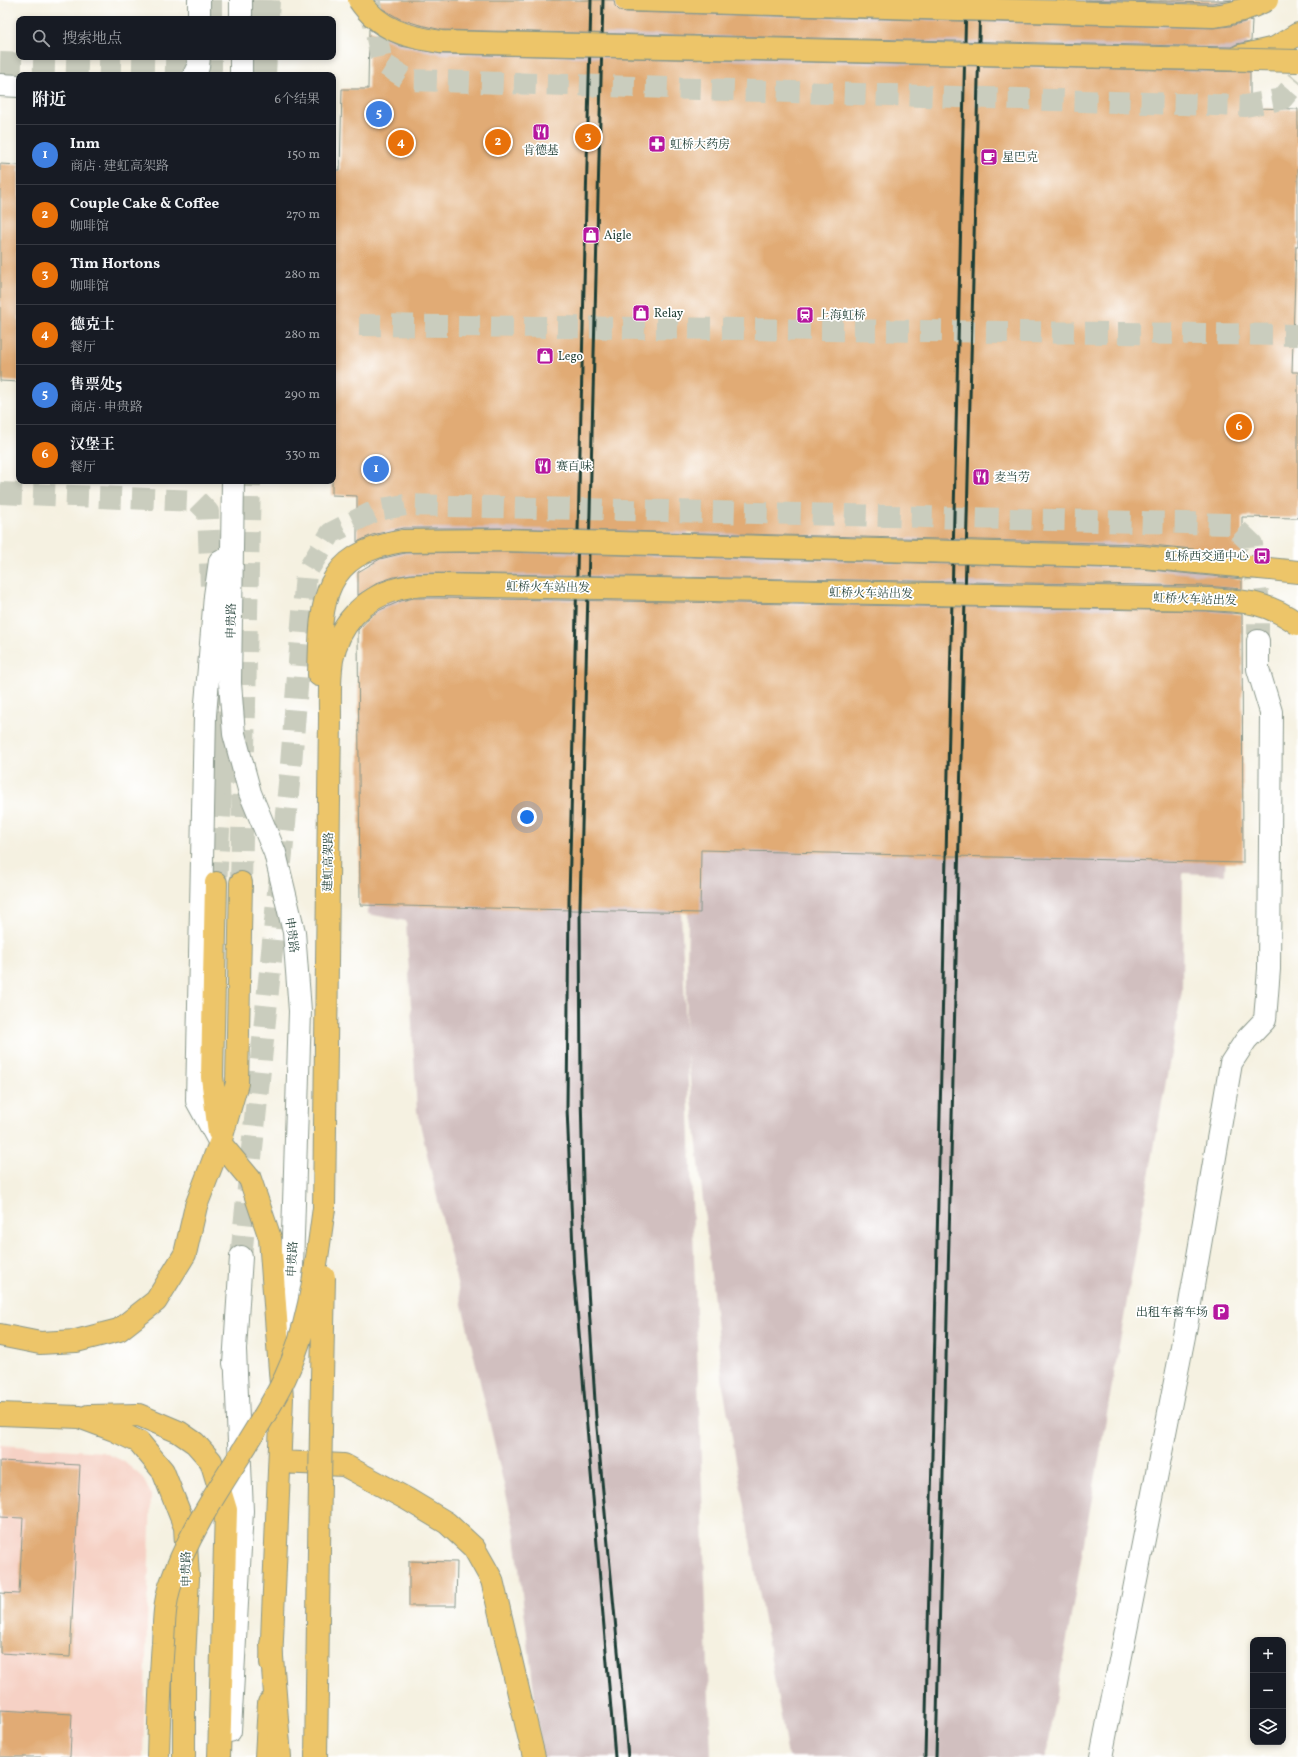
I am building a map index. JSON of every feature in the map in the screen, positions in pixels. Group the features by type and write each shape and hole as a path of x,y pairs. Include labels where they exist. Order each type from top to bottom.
{"main road":[{"path":"359,0 376,20 396,31 416,38 441,42 1298,61"},
{"path":"626,0 1213,16 1232,14 1253,7 1266,0"},
{"path":"1223,59 1253,54 1275,48 1298,34"},
{"path":"330,718 319,682 322,612 330,586 341,570 358,554 380,546 403,541 501,540 753,548 1142,557 1295,575"},
{"name":"建虹高架路","path":"324,1208 330,718 333,658 337,642 345,625 355,612 368,603 396,589 412,586 439,585"},
{"name":"虹桥火车站出发","path":"439,585 1241,600 1264,605 1284,614 1298,624"},
{"path":"216,883 212,1077 220,1143"},
{"path":"0,1334 40,1343 76,1341 119,1330 156,1301 185,1254 196,1206 220,1143 237,1083 241,883"},
{"name":"申贵路","path":"220,1143 250,1179 270,1238 282,1398 266,1757"},
{"path":"316,1757 316,1669 324,1354 324,1208"},
{"path":"158,1757 163,1634 165,1612 170,1587 181,1559 206,1509 224,1478 248,1444 286,1376 297,1346 312,1289 324,1208"},
{"name":"申贵路","path":"0,1414 79,1417 114,1430 138,1442 163,1471 185,1527 188,1578 184,1661 184,1757"},
{"path":"79,1417 102,1415 139,1415 179,1432 195,1443 211,1461 226,1510 219,1757"},
{"path":"280,1462 344,1465 447,1523 474,1548 492,1580 534,1757"},
{"path":"272,1644 280,1757"},
{"path":"316,1669 322,1757"}],"street":[{"path":"199,0 199,16"},
{"path":"241,0 241,16"},
{"path":"196,72 199,60"},
{"path":"241,60 241,72"},
{"path":"0,85 16,86"},
{"path":"220,1143 197,1102 205,715 215,596 232,484"},
{"name":"申贵路","path":"232,484 230,683 234,734 250,793 275,854 294,932 300,1011 292,1266 282,1398"},
{"path":"1101,1757 1187,1321 1231,1063 1246,1040 1264,1020 1269,969 1271,712 1258,669 1258,641"},
{"path":"226,1510 241,1258"},
{"path":"228,1757 242,1511 235,1350"}],"shaded area":[{"path":"383,0 698,0 681,910 686,1033 703,0 1249,0 1225,875 1183,873 1182,991 1046,1757 788,1757 723,1386 687,1052 711,1757 542,1757 514,1528 417,1111 406,921 368,914"},
{"path":"0,1445 103,1452 123,1461 142,1477 151,1494 143,1757 0,1757"}],"building":[{"path":"375,0 614,0 615,6 619,10 626,12 1213,28 1230,26 1252,20 1251,41 1231,47 442,30 400,19 383,9"},
{"path":"1085,0 1232,0 1212,3"},
{"path":"369,29 379,36 401,46 441,54 1250,72 1250,108 1298,109 1298,246 1296,246 1292,372 1298,372 1298,518 1242,517 1242,554 1142,544 501,528 403,528 372,535 357,542 357,496 332,495 332,484 336,484 336,170 340,170 342,89 368,89"},
{"path":"0,164 16,165 16,382 0,381"},
{"path":"501,552 1141,569 1242,579 1242,589 1206,586 434,573 411,574 394,577 379,582 358,595 358,572 380,559 405,553"},
{"path":"414,598 1206,611 1242,614 1243,863 701,850 700,913 360,905 358,630 371,616 380,610 401,601"},
{"path":"0,1461 80,1465 70,1657 0,1653 0,1593 19,1594 23,1518 0,1517"},
{"path":"409,1561 457,1562 456,1606 409,1606"},
{"path":"0,1710 72,1714 70,1757 0,1757"}],"tunnel":[{"path":"211,0 211,16"},
{"path":"260,16 261,0"},
{"path":"268,16 269,0"},
{"path":"370,3 382,63 409,80 1245,106 1282,99 1298,80"},
{"path":"0,63 211,69 211,60"},
{"path":"259,72 260,60"},
{"path":"265,72 266,60"},
{"path":"359,325 1298,335"},
{"path":"241,883 250,484"},
{"path":"0,493 197,501 208,512 211,587"},
{"path":"241,1257 291,764 306,573 331,533 377,510 406,505 1231,524 1252,544 1258,594 1258,641"},
{"path":"215,683 220,810"},
{"path":"216,883 226,711"}],"railway":[{"path":"591,0 569,899 567,1108 574,1273 615,1757"},
{"path":"603,0 580,906 581,1093 584,1226 596,1417 628,1757"},
{"path":"925,1757 966,0"},
{"path":"936,1757 980,0"}],"place":[{"name":"售票处5","path":"379,114"},
{"name":"肯德基","path":"541,132"},
{"name":"Tim Hortons","path":"588,137"},
{"name":"Couple Cake & Coffee","path":"498,142"},
{"name":"德克士","path":"401,143"},
{"name":"虹桥大药房","path":"657,144"},
{"name":"星巴克","path":"989,157"},
{"name":"Aigle","path":"591,235"},
{"name":"Relay","path":"641,313"},
{"name":"上海虹桥","path":"805,315"},
{"name":"Lego","path":"545,356"},
{"name":"汉堡王","path":"1239,427"},
{"name":"赛百味","path":"543,466"},
{"name":"Inm","path":"376,469"},
{"name":"麦当劳","path":"981,477"},
{"name":"虹桥西交通中心","path":"1262,556"},
{"name":"出租车蓄车场","path":"1221,1312"}]}
